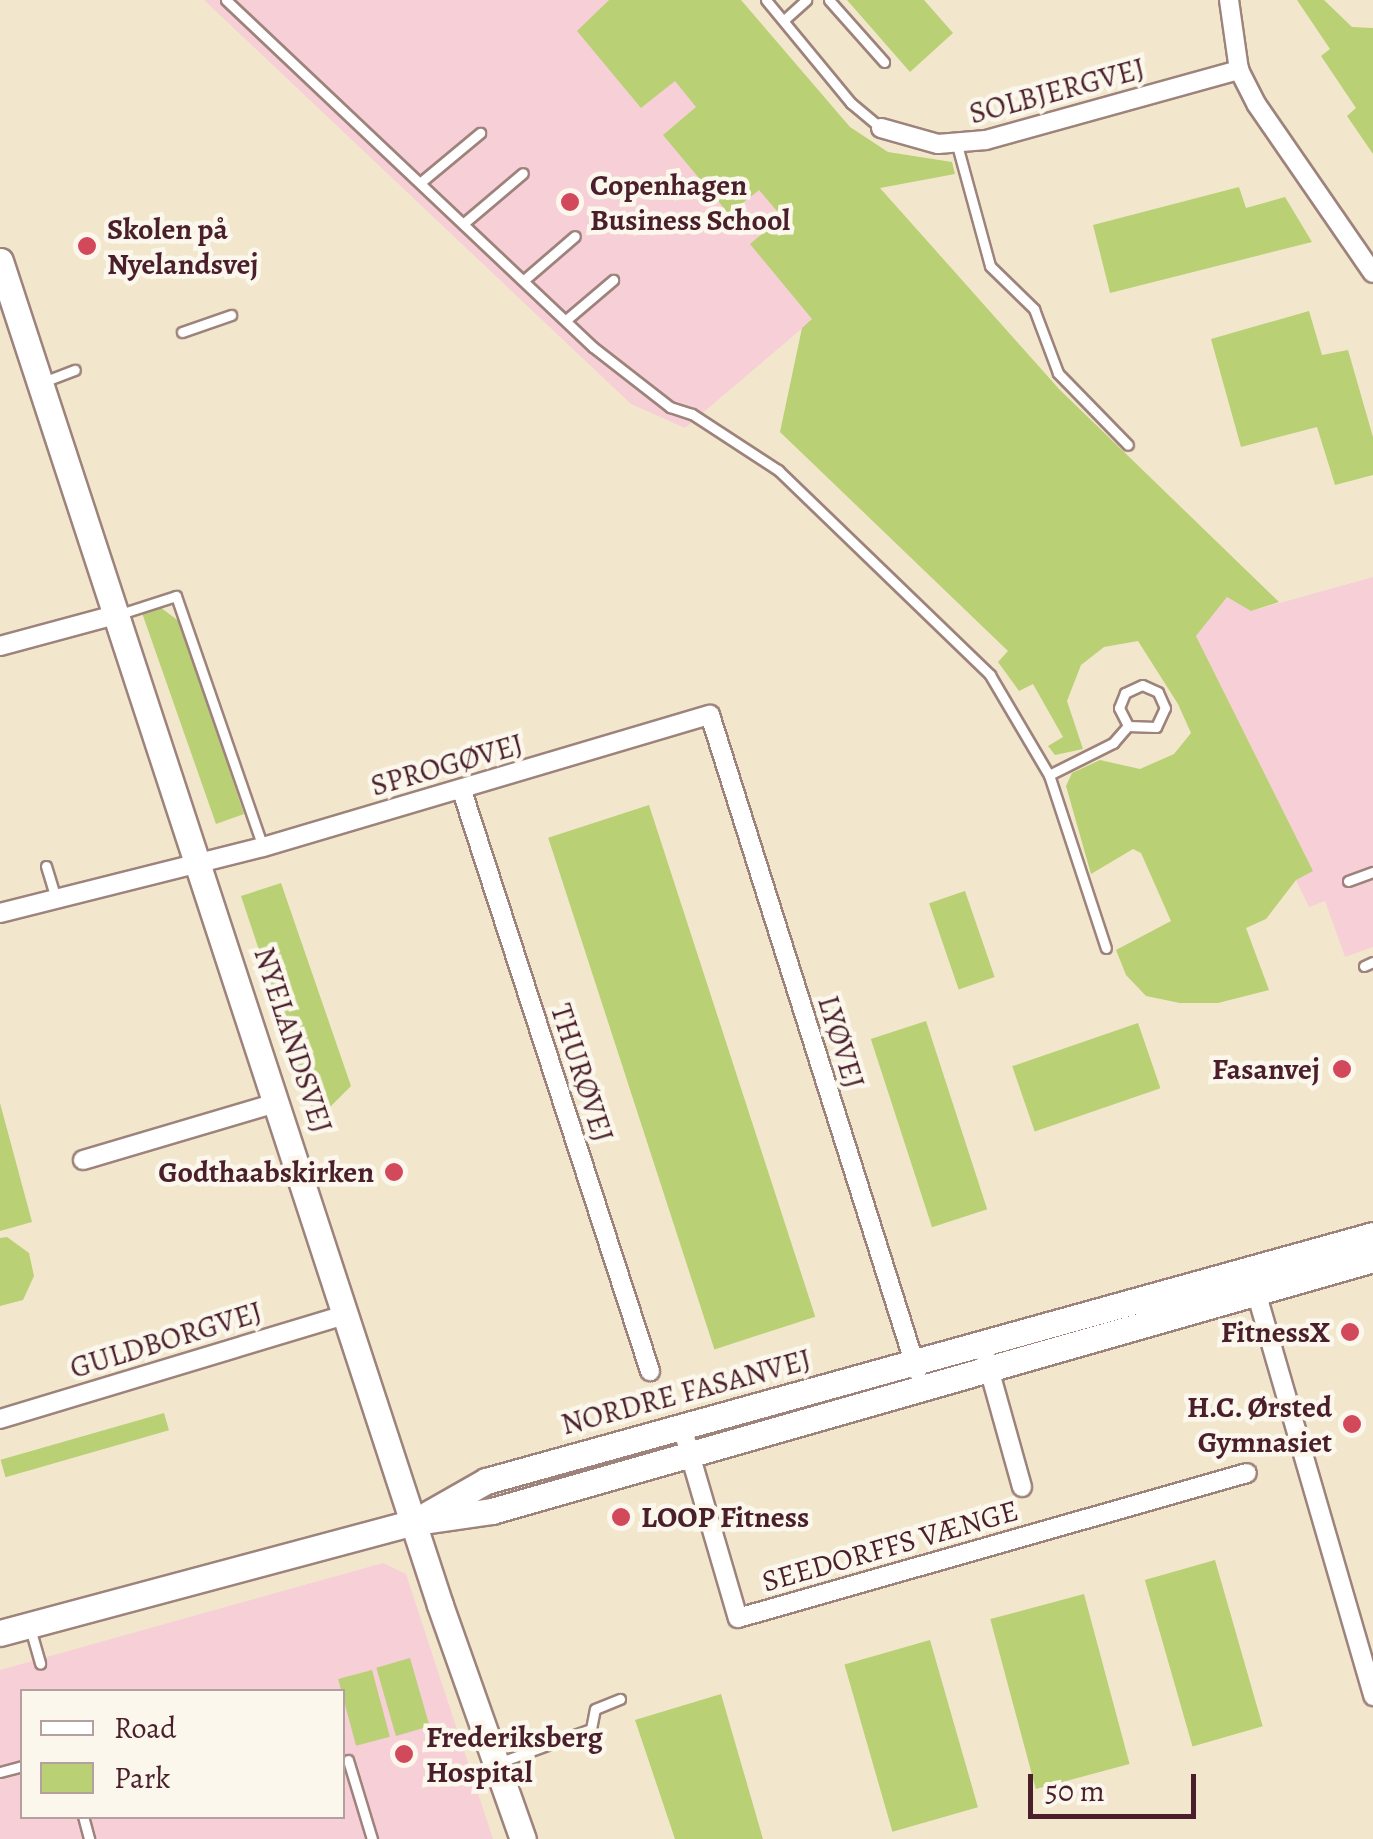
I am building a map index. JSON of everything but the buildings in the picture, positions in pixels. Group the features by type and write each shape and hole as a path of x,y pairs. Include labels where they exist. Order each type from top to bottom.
{"street":[{"path":"1229,0 1239,70 1306,183 1373,274"},
{"name":"SOLBJERGVEJ","path":"881,128 957,145 1239,70"},
{"name":"NYELANDSVEJ","path":"2,276 41,383 524,1839"},
{"path":"0,646 115,615"},
{"name":"SPROGØVEJ","path":"0,913 198,860 263,847 710,716"},
{"name":"LYØVEJ","path":"710,716 918,1374"},
{"name":"THURØVEJ","path":"462,791 650,1371"},
{"path":"83,1160 279,1102"},
{"name":"NORDRE FASANVEJ","path":"1253,1281 1373,1235"},
{"name":"NORDRE FASANVEJ","path":"0,1632 416,1522 492,1511 686,1440 1253,1281 1373,1259"},
{"path":"1253,1281 1373,1696"},
{"name":"GULDBORGVEJ","path":"0,1419 348,1314"},
{"path":"985,1355 1022,1488"},
{"name":"SEEDORFFS VÆNGE","path":"686,1440 738,1618 1247,1472"}],"lane":[{"path":"226,0 566,320 659,399 778,470 990,674 1049,774 1106,948"},
{"name":"SOLBJERGVEJ","path":"766,0 851,103 881,128"},
{"path":"784,20 806,0"},
{"path":"828,0 884,62"},
{"path":"422,182 480,133"},
{"path":"957,145 990,266 1034,309 1058,373 1128,445"},
{"path":"464,223 522,173"},
{"path":"524,280 575,236"},
{"path":"566,320 613,280"},
{"path":"182,332 231,315"},
{"path":"41,383 74,370"},
{"path":"115,615 176,596 263,847"},
{"path":"1142,686 1154,689 1164,702 1161,721 1143,731 1128,726 1119,708 1124,694 1142,686"},
{"path":"1049,774 1113,743 1128,726"},
{"path":"46,866 56,898"},
{"path":"1348,881 1373,872"},
{"path":"29,1625 40,1664"},
{"path":"498,1763 591,1729 595,1709 620,1698"},
{"path":"348,1760 372,1839"}],"shaded area":[{"name":"Copenhagen Business School","path":"204,0 609,0 578,31 641,108 675,80 697,107 664,134 730,214 759,189 782,217 751,244 813,319 685,428 631,404"},
{"path":"1373,577 1373,947 1345,957 1325,901 1309,907 1296,880 1313,871 1196,636 1227,597 1251,611"},
{"name":"Frederiksberg Hospital","path":"383,1563 406,1574 493,1839 0,1839 0,1670"}],"green space":[{"path":"609,0 741,0 850,127 888,152 952,162 955,174 880,188 1059,389 1279,602 1251,611 1227,597 1196,636 1313,871 1296,880 1266,919 1246,928 1269,990 1218,1003 1180,1003 1146,996 1126,975 1116,950 1171,921 1141,853 1133,849 1091,874 1066,786 1072,773 1100,760 1140,769 1174,754 1191,733 1178,704 1138,641 1104,647 1081,665 1067,701 1083,749 1055,755 1048,746 1063,737 1033,684 1019,691 998,662 1008,651 780,432 802,328 812,319 750,244 782,217 759,190 729,214 663,135 696,107 675,81 641,108 577,31"},
{"path":"847,0 924,0 953,33 910,72"},
{"path":"1297,0 1324,0 1352,27 1373,28 1373,154 1347,116 1356,108 1321,56 1330,49"},
{"path":"1239,187 1246,208 1285,197 1312,242 1110,293 1093,225"},
{"path":"1309,311 1322,355 1348,350 1373,437 1373,475 1335,485 1317,427 1241,447 1211,339"},
{"path":"160,607 180,622 244,814 216,824 141,610"},
{"path":"649,805 815,1317 714,1349 548,838"},
{"path":"281,883 351,1086 316,1121 241,896"},
{"path":"965,891 995,977 959,989 929,903"},
{"path":"926,1021 987,1209 932,1227 871,1039"},
{"path":"1138,1023 1160,1088 1035,1132 1012,1066"},
{"path":"0,1103 32,1222 0,1231"},
{"path":"7,1237 29,1253 34,1276 23,1300 0,1306 0,1238"},
{"path":"164,1413 169,1430 6,1477 1,1460"},
{"path":"1215,1560 1263,1726 1193,1746 1145,1580"},
{"path":"1084,1594 1130,1764 1036,1789 990,1619"},
{"path":"930,1640 978,1807 892,1832 844,1665"},
{"path":"410,1658 430,1726 396,1736 376,1668"},
{"path":"372,1670 390,1737 356,1746 345,1689 341,1689 338,1679"},
{"path":"721,1694 763,1839 675,1839 635,1720"}],"place":[{"name":"Copenhagen Business School","path":"570,202"},
{"name":"Skolen på Nyelandsvej","path":"87,246"},
{"name":"Fasanvej","path":"1342,1069"},
{"name":"Godthaabskirken","path":"394,1172"},
{"name":"FitnessX","path":"1350,1332"},
{"name":"H.C. Ørsted Gymnasiet","path":"1352,1424"},
{"name":"LOOP Fitness","path":"621,1517"},
{"name":"Frederiksberg Hospital","path":"404,1754"}]}
